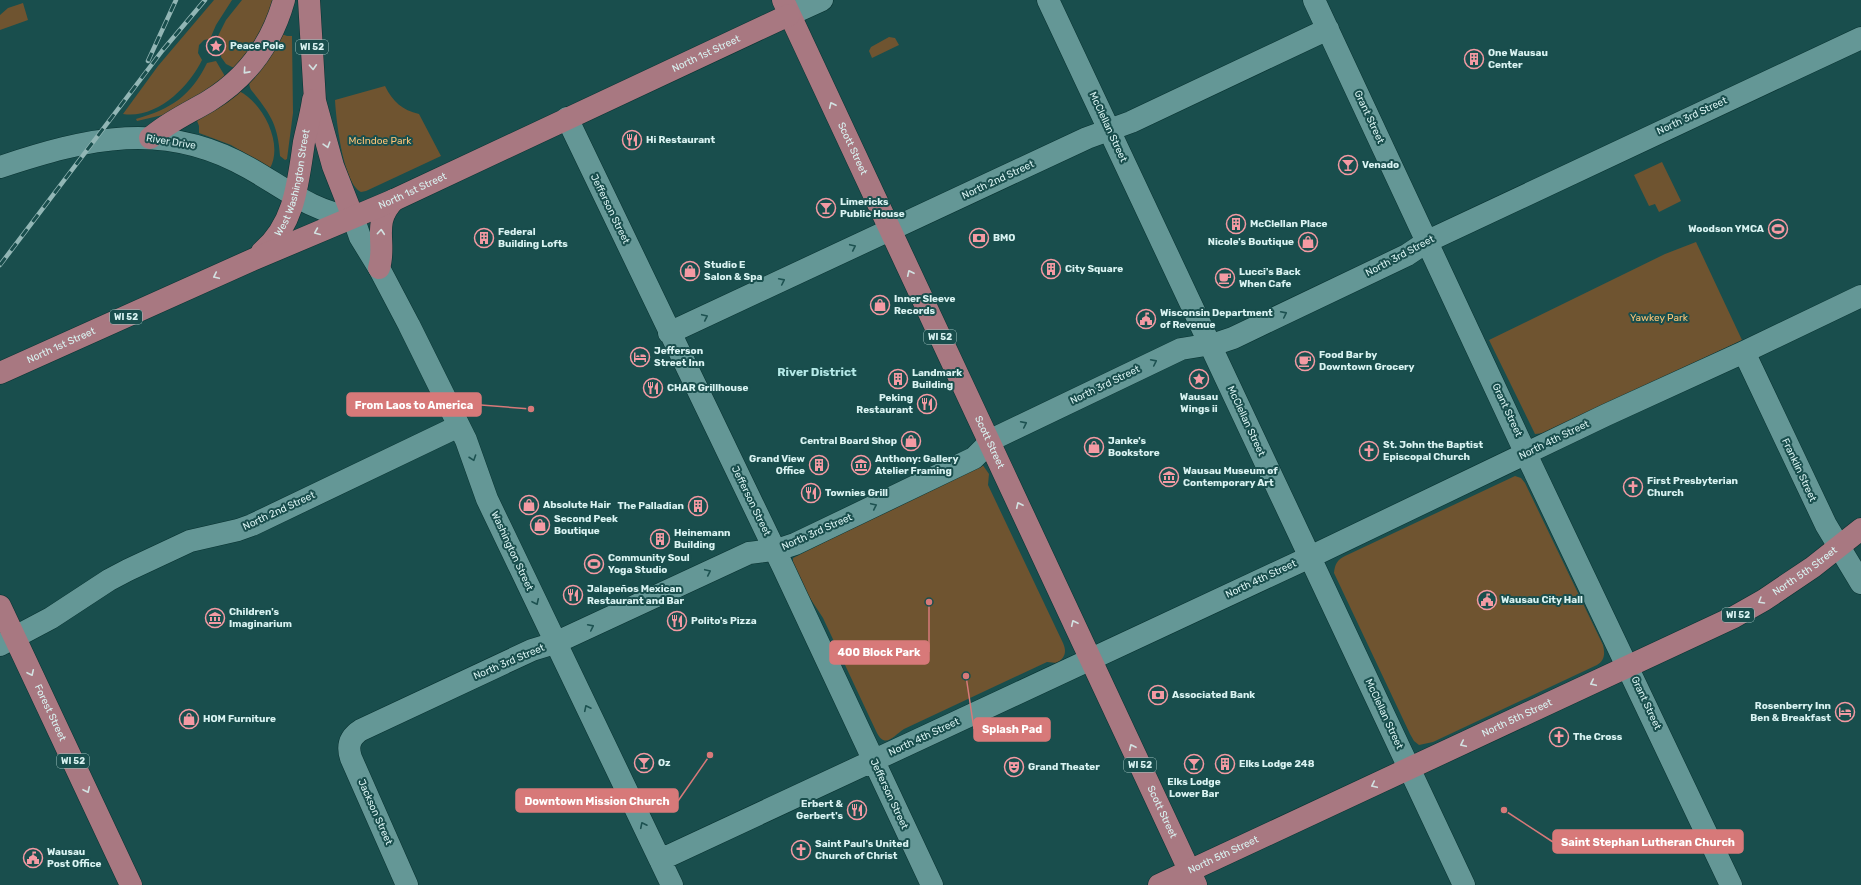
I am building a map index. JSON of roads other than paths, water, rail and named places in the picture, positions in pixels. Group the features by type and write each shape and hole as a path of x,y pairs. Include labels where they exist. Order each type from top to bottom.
{"main road":[{"path":"150,138 171,122 218,95 244,74 266,44 279,18 284,0"},
{"name":"West Washington Street","path":"309,0 314,94 333,166 353,217"},
{"name":"North 1st Street","path":"0,373 252,260 394,200 566,118 786,7"},
{"name":"Scott Street","path":"786,7 1193,878"},
{"name":"West Washington Street","path":"252,260 279,234 289,216 295,196 314,94"},
{"path":"379,268 381,226 386,211 394,200"},
{"name":"North 5th Street","path":"1160,885 1193,878 1409,769 1734,618 1758,604 1813,567 1861,529"},
{"name":"Forest Street","path":"0,606 7,641 132,885"}],"street":[{"name":"North 1st Street","path":"786,7 822,0"},
{"name":"McClellan Street","path":"1048,0 1464,885"},
{"name":"Grant Street","path":"1314,0 1428,241 1526,454 1732,885"},
{"name":"North 2nd Street","path":"669,333 1108,129 1131,122 1328,29"},
{"name":"North 3rd Street","path":"352,737 366,727 525,653 555,643 749,553 774,550 801,540 974,458 989,442 1181,349 1222,342 1258,326 1407,255 1428,241 1861,39"},
{"name":"Jefferson Street","path":"566,118 774,550 932,885"},
{"name":"River Drive","path":"0,167 94,141 122,137 150,138 189,143 218,152 295,196 329,212 353,217"},
{"name":"Washington Street","path":"353,217 365,246 379,268 459,426 471,452 487,499 672,885"},
{"name":"North 4th Street","path":"660,860 1310,557 1861,296"},
{"name":"Franklin Street","path":"1744,352 1815,504 1861,583"},
{"name":"North 2nd Street","path":"7,641 51,618 109,580 128,570 190,541 238,530 252,525 459,426"},
{"name":"Jackson Street","path":"352,737 349,747 351,758 407,885"}],"railway":[{"path":"148,61 176,0"},
{"path":"0,265 162,51 205,0"}],"place":[{"name":"Peace Pole","path":"216,46"},
{"name":"One Wausau Center","path":"1474,59"},
{"name":"Hi Restaurant","path":"632,140"},
{"name":"Venado","path":"1348,165"},
{"name":"Limericks Public House","path":"826,208"},
{"name":"McClellan Place","path":"1236,224"},
{"name":"Woodson YMCA","path":"1778,229"},
{"name":"Federal Building Lofts","path":"484,238"},
{"name":"BMO","path":"979,238"},
{"name":"Nicole's Boutique","path":"1308,242"},
{"name":"City Square","path":"1051,269"},
{"name":"Studio E Salon & Spa","path":"690,271"},
{"name":"Lucci's Back When Cafe","path":"1225,278"},
{"name":"Inner Sleeve Records","path":"880,305"},
{"name":"Wisconsin Department of Revenue","path":"1146,319"},
{"name":"Jefferson Street Inn","path":"640,357"},
{"name":"Food Bar by Downtown Grocery","path":"1305,361"},
{"name":"Landmark Building","path":"898,379"},
{"name":"Wausau Wings ii","path":"1199,379"},
{"name":"CHAR Grillhouse","path":"653,388"},
{"name":"Peking Restaurant","path":"927,404"},
{"name":"From Laos to America","path":"531,409"},
{"name":"Central Board Shop","path":"911,441"},
{"name":"Janke's Bookstore","path":"1094,447"},
{"name":"St. John the Baptist Episcopal Church","path":"1369,451"},
{"name":"Grand View Office","path":"819,465"},
{"name":"Anthony: Gallery Atelier Framing","path":"861,465"},
{"name":"Wausau Museum of Contemporary Art","path":"1169,477"},
{"name":"First Presbyterian Church","path":"1633,487"},
{"name":"Townies Grill","path":"811,493"},
{"name":"Absolute Hair","path":"529,505"},
{"name":"The Palladian","path":"698,506"},
{"name":"Second Peek Boutique","path":"540,525"},
{"name":"Heinemann Building","path":"660,539"},
{"name":"Community Soul Yoga Studio","path":"594,564"},
{"name":"Jalapeños Mexican Restaurant and Bar","path":"573,595"},
{"name":"Wausau City Hall","path":"1487,600"},
{"name":"400 Block Park","path":"929,602"},
{"name":"Children's Imaginarium","path":"215,618"},
{"name":"Polito's Pizza","path":"677,621"},
{"name":"Splash Pad","path":"966,676"},
{"name":"Associated Bank","path":"1158,695"},
{"name":"Rosenberry Inn Ben & Breakfast","path":"1845,712"},
{"name":"HOM Furniture","path":"189,719"},
{"name":"The Cross","path":"1559,737"},
{"name":"Downtown Mission Church","path":"710,755"},
{"name":"Oz","path":"644,763"},
{"name":"Elks Lodge Lower Bar","path":"1194,764"},
{"name":"Elks Lodge 248","path":"1225,764"},
{"name":"Grand Theater","path":"1014,767"},
{"name":"Erbert & Gerbert's","path":"857,810"},
{"name":"Saint Stephan Lutheran Church","path":"1504,810"},
{"name":"Saint Paul's United Church of Christ","path":"801,850"},
{"name":"Wausau Post Office","path":"33,858"}],"district":[{"name":"River District","path":"817,372"}],"park label":[{"name":"McIndoe Park","path":"380,141"},
{"name":"Yawkey Park","path":"1659,318"}]}
